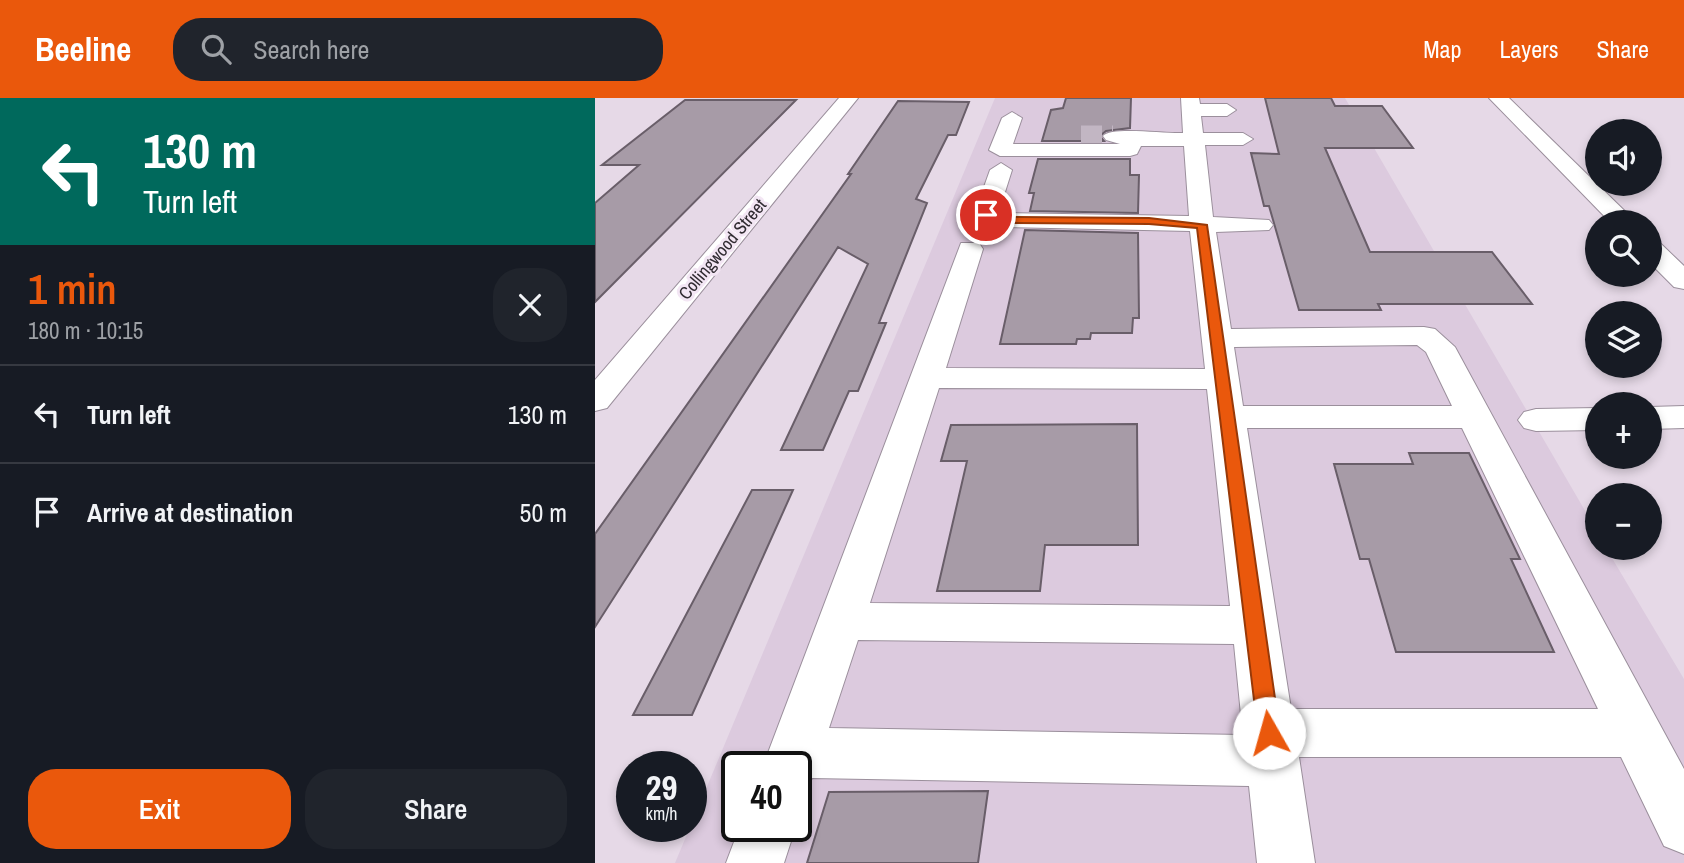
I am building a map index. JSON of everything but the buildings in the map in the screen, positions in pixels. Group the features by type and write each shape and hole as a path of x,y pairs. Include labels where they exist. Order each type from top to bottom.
{"street":[{"name":"Collingwood Street","path":"595,401 849,98"},
{"path":"1498,98 1612,210"},
{"path":"1201,114 1202,225 1219,338 1286,863"},
{"path":"1081,136 1013,115 1000,150 1130,150 1122,138 1201,114 1243,139"},
{"path":"1001,170 986,215 1001,220 1259,225"},
{"path":"795,751 970,248"},
{"path":"1662,260 1684,281"},
{"path":"1219,338 1424,335 1439,347 1684,825"},
{"path":"926,378 1475,417"},
{"path":"1662,418 1684,417"},
{"path":"1536,419 1585,419"},
{"path":"841,621 1256,625"},
{"path":"812,759 1271,747 1636,733"},
{"path":"755,863 762,842"}],"shaded area":[{"path":"995,98 1345,98 1585,511 1585,560 1613,560 1684,679 1684,863 675,863 684,842 707,842 707,786 721,753 721,842 812,842 812,751 722,751"}],"tunnel":[{"path":"1081,136 1113,136"}],"route":[{"path":"986,215 1001,220 1149,221 1202,225 1269,733"}]}
